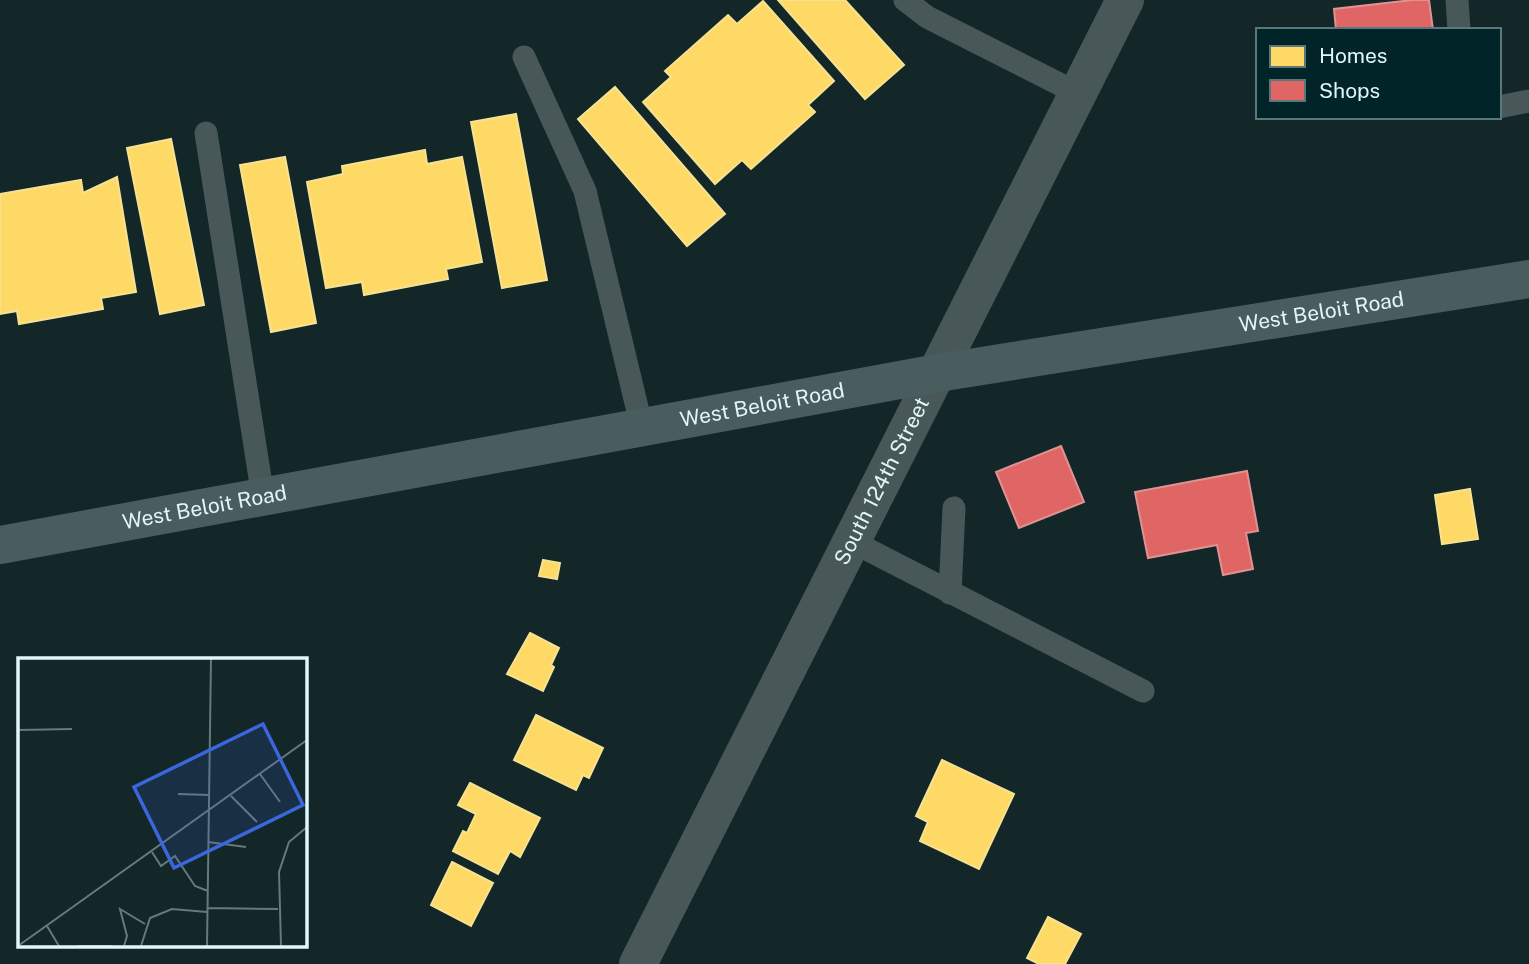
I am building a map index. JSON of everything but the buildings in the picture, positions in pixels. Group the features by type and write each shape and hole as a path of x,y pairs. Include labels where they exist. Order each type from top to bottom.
{"main road":[{"name":"West Beloit Road","path":"0,545 938,373 1529,279"}],"street":[{"name":"South 124th Street","path":"638,964 1125,0"}],"lane":[{"path":"905,0 927,18 1079,94"},
{"path":"1457,0 1459,28"},
{"path":"524,57 585,191 642,428"},
{"path":"1501,107 1529,101"},
{"path":"206,133 263,497"},
{"path":"950,593 954,509"},
{"path":"853,542 1143,691"}]}
